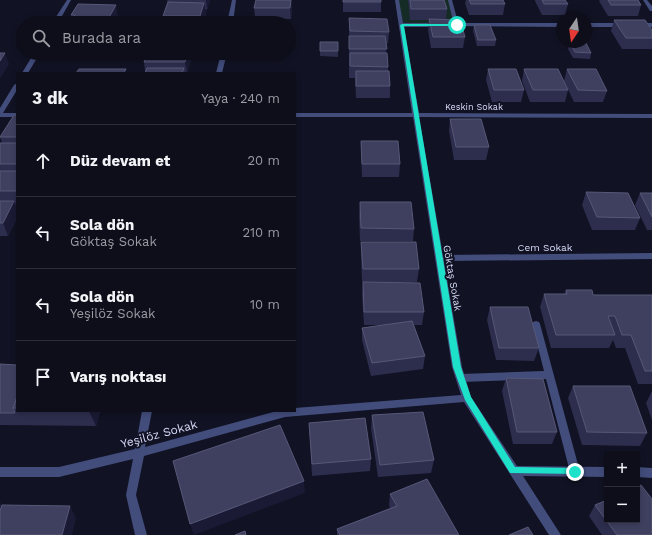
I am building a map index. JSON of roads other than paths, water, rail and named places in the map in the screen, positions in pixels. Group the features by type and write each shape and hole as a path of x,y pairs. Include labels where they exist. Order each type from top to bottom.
{"street":[{"path":"59,16 69,0"},
{"path":"231,16 234,0"},
{"name":"Göktaş Sokak","path":"397,0 457,367 467,398 555,535"},
{"path":"450,0 457,25"},
{"path":"645,0 652,10"},
{"path":"402,25 556,25"},
{"path":"592,25 652,25"},
{"path":"25,72 32,60"},
{"path":"219,72 222,60"},
{"path":"16,87 0,114 16,115"},
{"name":"Keskin Sokak","path":"296,115 652,116"},
{"name":"Cem Sokak","path":"439,258 651,259"},
{"path":"536,324 575,472"},
{"path":"461,378 550,376"},
{"name":"Yeşilöz Sokak","path":"0,472 59,472 138,454 285,413 467,398"},
{"path":"140,535 132,495 138,454 147,412"},
{"path":"513,471 604,472"},
{"path":"640,472 652,472"}]}
